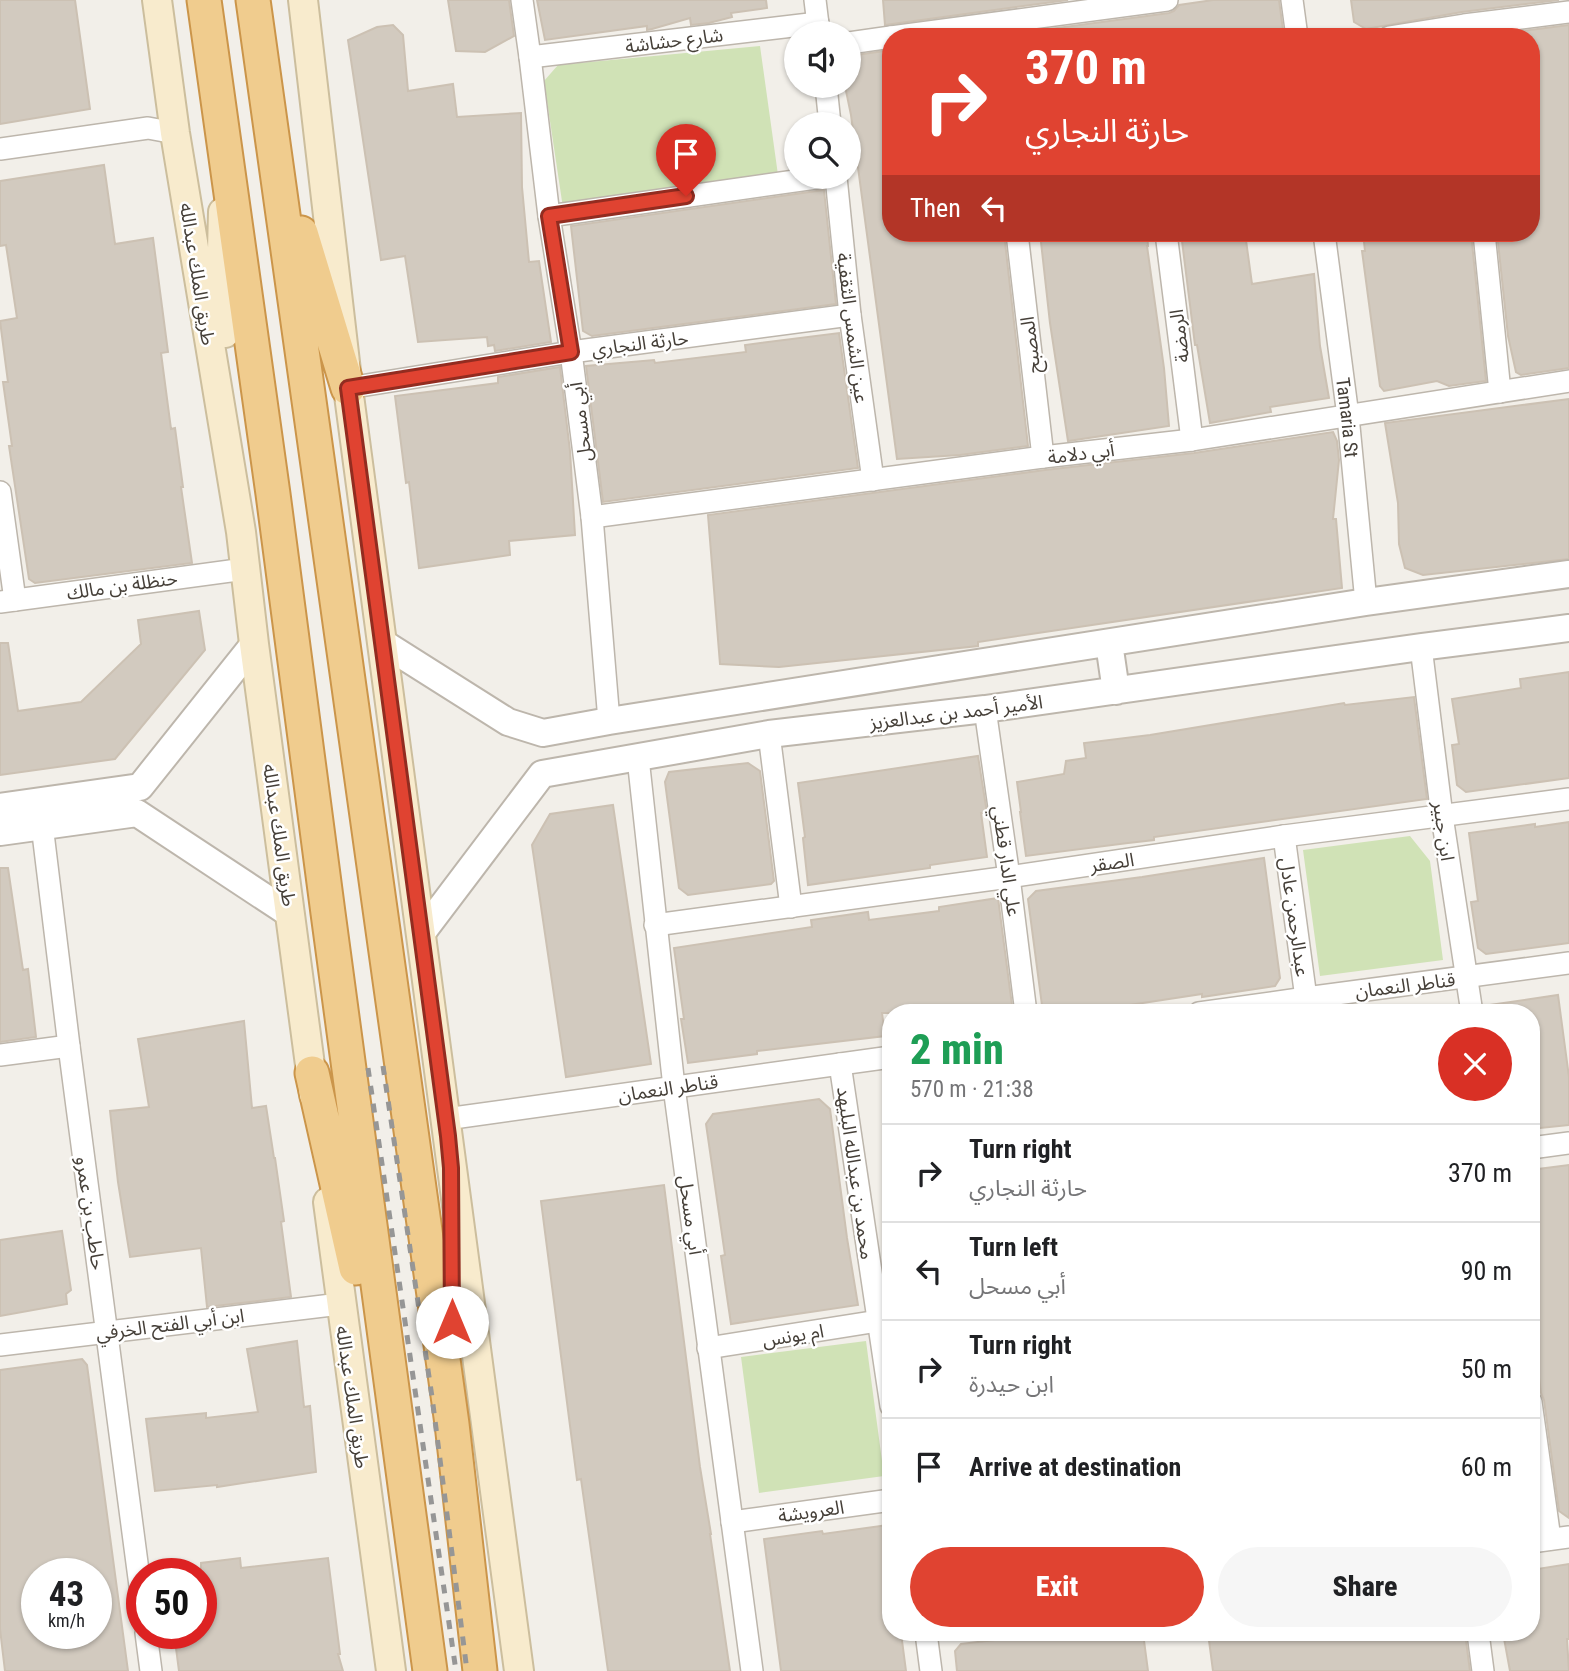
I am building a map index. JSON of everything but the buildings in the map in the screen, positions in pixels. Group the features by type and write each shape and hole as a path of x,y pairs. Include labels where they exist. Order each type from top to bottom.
{"highway":[{"name":"طريق الملك عبدالله","path":"204,0 273,494 430,1671"},
{"path":"253,0 452,1424 480,1671"},
{"path":"262,73 298,224 348,388"},
{"path":"312,1073 353,1254 375,1376 400,1447"}],"main road":[{"name":"طريق الملك عبدالله","path":"157,0 175,133 241,532 340,1304 391,1671"},
{"path":"303,0 348,388 519,1671"},
{"path":"224,150 221,288 241,532"},
{"path":"451,1168 452,1424"}],"street":[{"name":"أبي مسحل","path":"522,0 549,216 571,352 592,517 608,721"},
{"path":"815,0 818,21"},
{"path":"999,28 1167,0"},
{"path":"1292,0 1296,28"},
{"path":"1481,28 1569,12"},
{"name":"شارع حشاشة","path":"530,57 784,32"},
{"path":"861,41 882,38"},
{"path":"0,149 148,128 175,133"},
{"path":"549,216 784,183"},
{"name":"عين الشمس الثقفية","path":"837,189 850,315 873,480"},
{"name":"المصبح","path":"1018,242 1043,457"},
{"name":"الرمضة","path":"1167,242 1192,440"},
{"name":"Tamaria St","path":"1325,242 1349,416 1366,602"},
{"path":"1485,242 1500,392"},
{"name":"حارثة النجاري","path":"348,388 571,352 850,315"},
{"name":"أبي دلامة","path":"592,517 1043,457 1192,440 1569,381"},
{"path":"0,492 8,601"},
{"name":"حنظلة بن مالك","path":"8,601 245,569"},
{"path":"383,643 508,722 542,733 1366,602 1569,574"},
{"name":"الأمير أحمد بن عبدالعزيز","path":"421,934 542,774 769,734 985,709 1569,628"},
{"path":"1109,642 1116,691"},
{"path":"0,807 140,787 254,644"},
{"name":"ابن جبير","path":"1421,647 1441,816 1470,1004"},
{"name":"علي الدار قطني","path":"985,709 1025,1004"},
{"path":"769,734 791,907"},
{"name":"أبي مسحل","path":"638,758 674,1087 752,1671"},
{"name":"الصقر","path":"655,925 1284,836 1569,799"},
{"path":"0,832 137,813 290,914"},
{"name":"حاطب بن عمرو","path":"42,825 136,1558"},
{"name":"عبدالرحمن عادل","path":"1284,836 1306,998"},
{"name":"قناطر النعمان","path":"1263,1004 1569,963"},
{"path":"0,1055 69,1046"},
{"name":"قناطر النعمان","path":"446,1119 882,1058"},
{"name":"محمد بن عبدالله البليهد","path":"840,1064 882,1347"},
{"path":"1540,1147 1569,1143"},
{"name":"ابن أبي الفتح الخرفي","path":"0,1345 340,1304"},
{"name":"ام يونس","path":"708,1348 878,1321"},
{"path":"1540,1467 1550,1540"},
{"name":"العرويشة","path":"732,1522 882,1501"},
{"path":"927,1641 930,1671"},
{"path":"1479,1641 1483,1671"},
{"path":"148,1649 151,1671"}],"green space":[{"path":"760,46 778,175 563,208 544,81 558,65"},
{"path":"1410,836 1430,861 1443,960 1320,976 1303,850"},
{"path":"866,1341 882,1476 759,1493 741,1357"}],"railway":[{"path":"383,1066 432,1397 467,1671"},
{"path":"368,1068 456,1671"}],"route":[{"path":"452,1322 451,1168 448,1136 348,388 571,352 549,216 686,196"}]}
